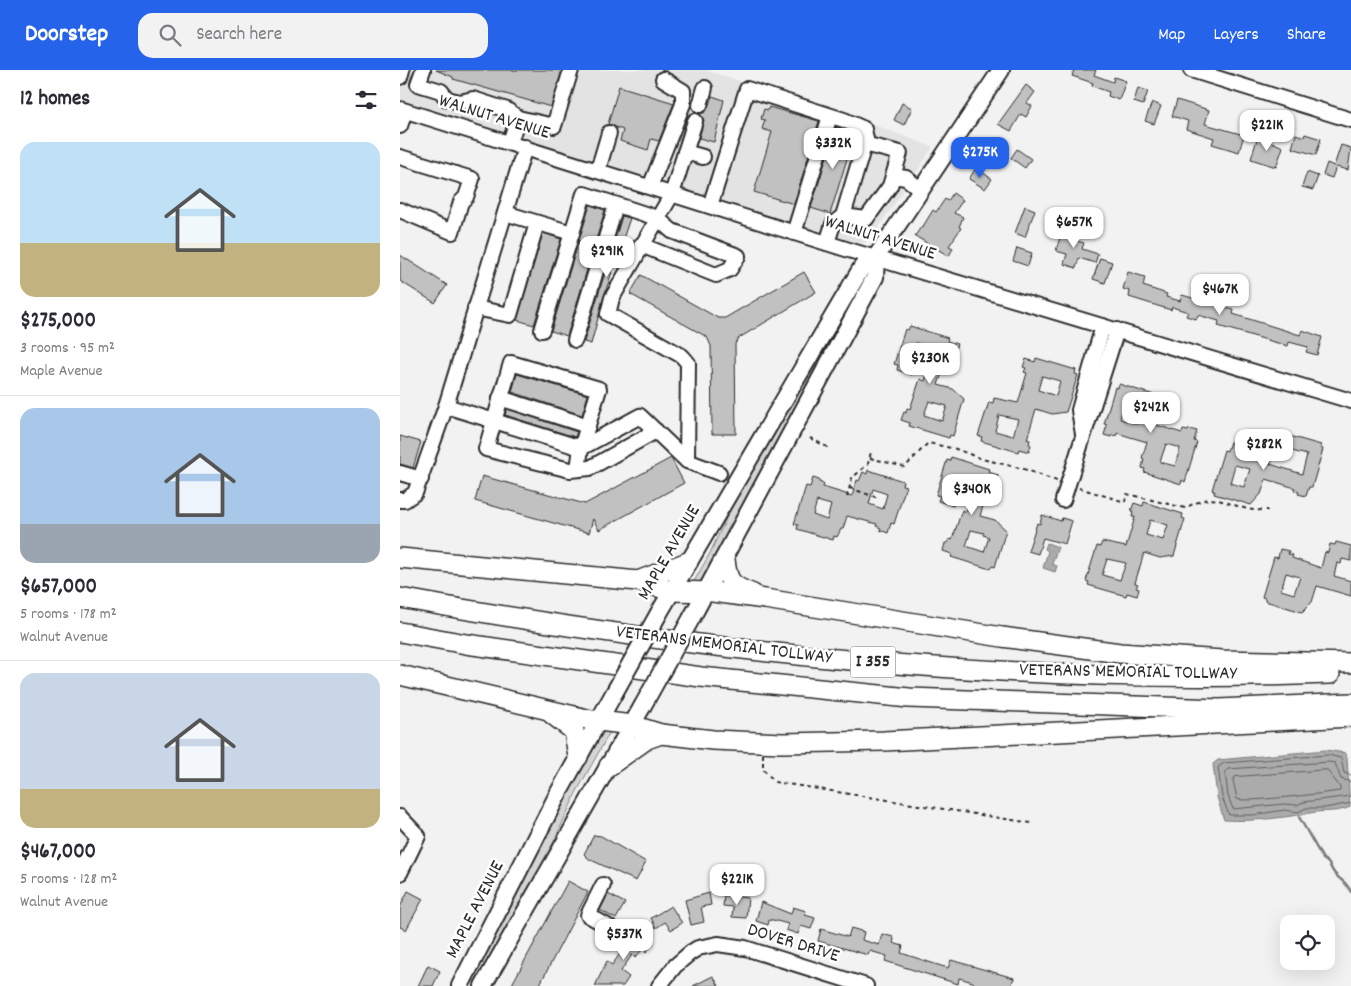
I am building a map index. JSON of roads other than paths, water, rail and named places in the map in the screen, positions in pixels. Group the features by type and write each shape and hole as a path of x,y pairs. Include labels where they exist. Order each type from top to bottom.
{"highway":[{"path":"400,558 638,581 671,591 765,599 1002,637 1120,653 1222,660 1351,663"},
{"path":"725,559 731,583 738,588 765,599"},
{"path":"638,581 688,562"},
{"name":"VETERANS MEMORIAL TOLLWAY","path":"400,598 584,630 837,659 984,670 1156,676 1351,673"},
{"name":"VETERANS MEMORIAL TOLLWAY","path":"400,632 466,644 701,677 909,698 1219,708 1351,703"},
{"path":"400,675 545,709 632,725 662,734 762,742 884,742 1351,717"},
{"path":"545,709 574,731 578,757"},
{"path":"609,766 647,739 662,734"}],"main road":[{"name":"MAPLE AVENUE","path":"460,986 578,757 671,591 862,267 876,257 1001,70"},
{"name":"MAPLE AVENUE","path":"483,986 725,559 875,277 876,257"}],"street":[{"path":"400,77 402,70"},
{"path":"423,70 418,84 441,90 447,99 460,102 473,99 507,110 518,118 554,126 571,70"},
{"path":"1191,70 1351,120"},
{"path":"650,187 683,104 683,91 663,79"},
{"path":"700,104 705,88"},
{"path":"710,206 747,89 864,129 864,144 843,216 833,224 827,243"},
{"path":"446,124 453,100"},
{"path":"400,126 402,110"},
{"name":"WALNUT AVENUE","path":"402,110 510,142 794,233 1351,401"},
{"path":"794,233 830,116"},
{"path":"510,142 518,118"},
{"path":"687,461 688,363 682,356 608,314 612,298 672,194 695,121"},
{"path":"598,170 609,133"},
{"path":"843,216 866,219 890,186 900,153 864,144"},
{"path":"400,500 405,500 415,493 421,479 446,406 525,147"},
{"path":"685,152 704,157"},
{"path":"400,158 472,179 466,197 461,202 452,232 400,210"},
{"path":"893,176 906,178 920,189"},
{"path":"542,330 584,194 657,218 672,231 738,256 730,269 716,276 641,245"},
{"path":"575,340 616,205"},
{"path":"504,213 572,233"},
{"path":"475,308 510,315 537,223"},
{"path":"1083,439 1079,410 1103,326"},
{"path":"1063,500 1117,330"},
{"path":"578,469 581,448 600,389 511,363 486,449 570,470 590,468 656,431"},
{"path":"500,398 588,426"},
{"path":"446,406 581,448 640,416 687,461 719,473"},
{"path":"400,473 421,479"},
{"path":"400,873 418,836 402,822"},
{"path":"603,885 588,915 609,927"},
{"name":"DOVER DRIVE","path":"659,986 683,958 698,948 726,945 746,948 866,986"}],"water":[{"path":"1047,543 1058,547 1052,564 1057,566 1055,572 1043,568 1048,551 1045,549"},
{"path":"1326,750 1345,753 1347,758 1350,807 1338,811 1316,812 1271,819 1224,820 1217,797 1213,764 1218,760"}],"waterway":[{"path":"1299,817 1323,859 1328,862 1335,874 1351,892"}]}
